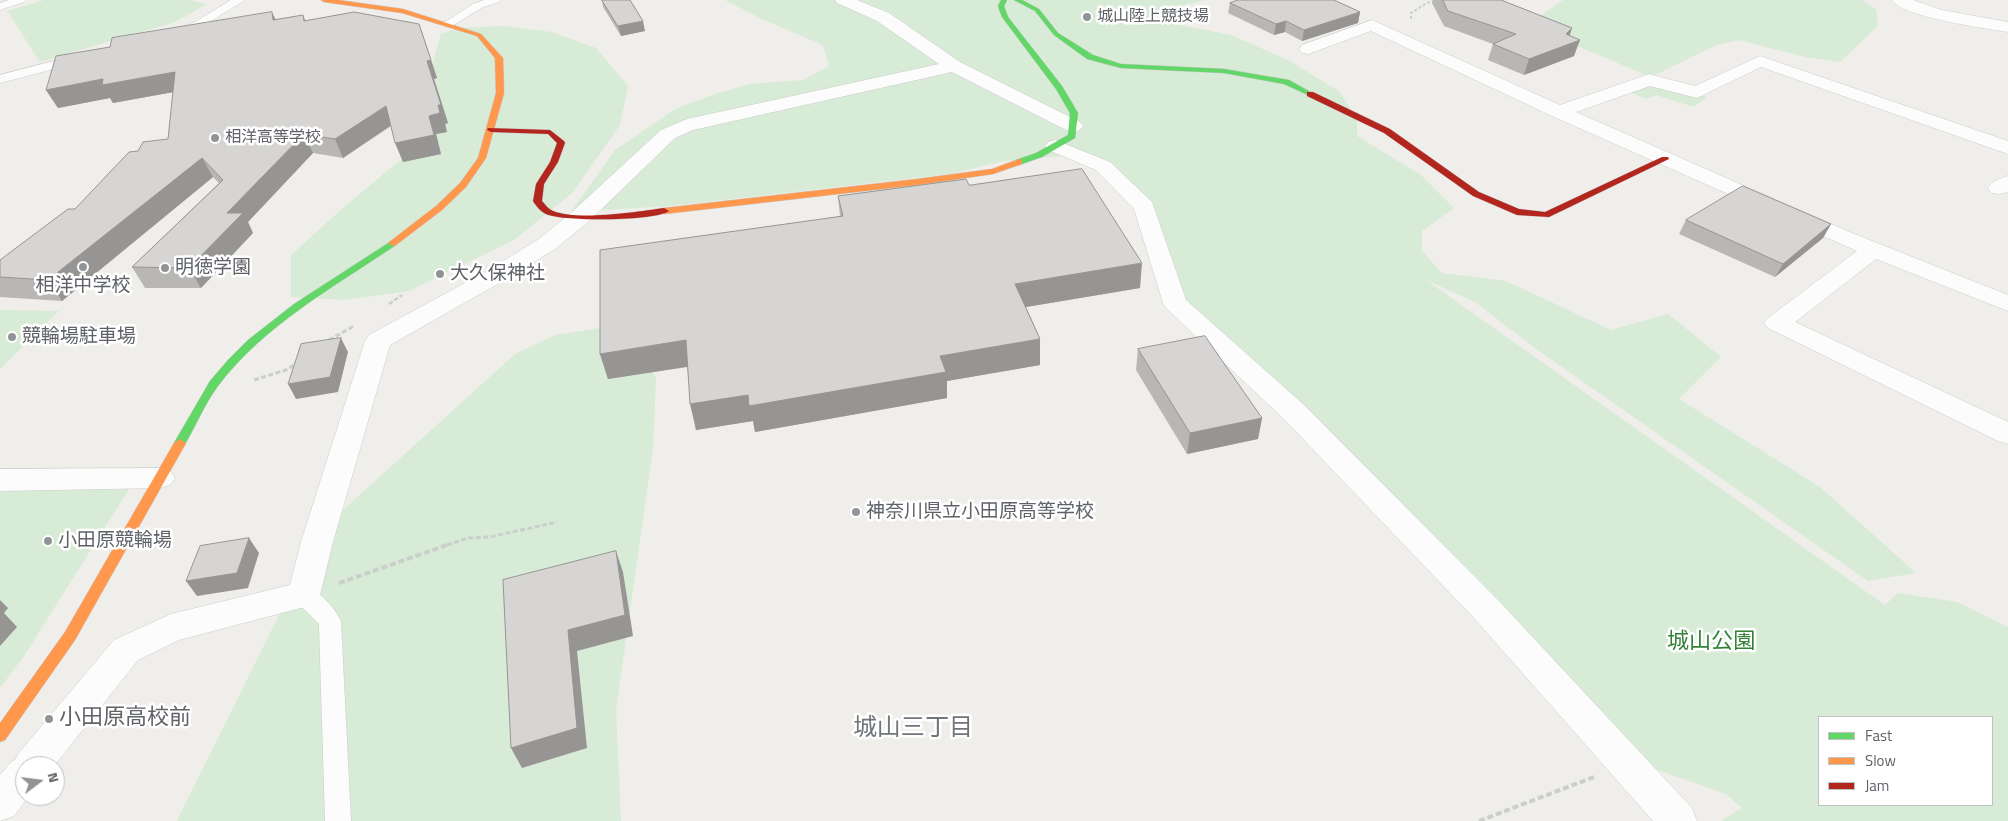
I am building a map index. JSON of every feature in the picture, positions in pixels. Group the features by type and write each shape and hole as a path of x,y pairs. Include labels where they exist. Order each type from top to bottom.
{"street":[{"path":"0,734 70,636 214,384 241,352 273,324 406,235 439,208 463,185 482,158 500,93 499,58 479,35 448,24 403,12 324,0"},
{"path":"843,0 883,16 954,66 1064,136 1103,166 1144,207 1175,303 1293,410 1486,609 1678,821"},
{"path":"491,130 550,132 561,143 554,162 540,184 537,201 549,212 580,217 633,215 983,172 1038,155 1064,136 1074,113 1059,88 1006,17 1001,6 1004,0"},
{"path":"1017,0 1037,10 1056,34 1090,56 1121,66 1224,71 1286,82 1387,131 1476,194 1517,212 1546,214 1665,159"},
{"path":"1900,0 1914,7 1938,14 2008,27"},
{"path":"1308,49 1372,25 1665,159 1874,250 2008,304"},
{"path":"1559,112 1649,80 1697,92 1760,61 2008,148"},
{"path":"39,756 126,650 171,628 304,595 316,542 378,341 547,244 580,217 668,134 687,125 954,66"},
{"path":"1874,250 1777,323 2008,434"},
{"path":"0,480 160,478"},
{"path":"0,803 15,785"}],"lane":[{"path":"0,7 20,0"},
{"path":"162,36 192,27 239,0"},
{"path":"448,24 478,6 495,0"},
{"path":"192,27 202,30 211,29"},
{"path":"0,79 85,57"},
{"path":"304,595 330,621 338,821"}],"path":[{"path":"1403,38 1430,27 1410,18 1411,14 1427,3 1437,0"},
{"path":"387,305 402,295"},
{"path":"326,342 356,325"},
{"path":"288,370 300,359"},
{"path":"304,595 468,538 490,536 557,522"},
{"path":"1479,821 1628,765"}],"green space":[{"path":"44,0 187,0 207,4 175,22 40,62 7,11"},
{"name":"城山公園","path":"725,0 1204,0 1159,12 1149,19 1231,35 1288,60 1340,92 1357,119 1357,136 1421,175 1454,208 1422,231 1422,251 1442,273 1506,281 1611,330 1668,314 1721,357 1679,399 1820,487 1916,573 1868,581 1539,351 1475,302 1426,280 1885,605 1898,593 1957,602 2008,627 2008,821 1721,821 1742,808 1726,794 1649,767 1185,302 1157,216 1111,166 1061,156 1004,161 950,174 670,206 571,212 615,150 675,109 749,84 803,80 829,66 823,45 762,19"},
{"path":"1563,0 1862,0 1876,9 1878,26 1840,62 1805,57 1739,40 1716,45 1651,77 1527,25"},
{"path":"505,26 551,32 596,48 628,86 620,125 573,192 514,240 409,291 345,300 291,297 291,255 345,206 405,156 441,34 458,28"},
{"path":"1650,82 1707,97 1694,107 1656,95 1646,99 1627,91"},
{"name":"競輪場駐車場","path":"0,310 59,311 0,369"},
{"path":"600,328 632,340 656,377 653,449 616,710 621,821 177,821 321,530 515,354 555,335"},
{"name":"小田原競輪場","path":"129,489 24,656 0,688 0,490"}],"building":[{"path":"602,0 630,0 643,21 618,26"},
{"path":"1238,0 1334,0 1360,12 1304,30 1286,21 1276,24 1230,3"},
{"path":"1443,0 1501,0 1572,28 1566,34 1580,40 1529,59 1493,44 1516,34 1448,11"},
{"path":"272,12 273,20 303,15 304,21 354,12 419,24 431,60 427,61 441,105 438,105 440,113 429,116 434,135 395,143 386,106 335,139 304,134 227,213 243,213 189,268 132,267 223,180 202,158 48,280 0,277 0,260 68,209 75,209 129,152 138,151 143,142 168,139 175,72 102,85 103,79 46,90 56,56 110,47 112,38"},
{"path":"1082,169 1142,263 1015,284 1040,339 940,356 946,372 749,406 748,395 690,404 686,340 600,354 600,250 843,216 838,196 966,179 969,185"},
{"path":"1743,186 1831,224 1783,264 1686,220"},
{"path":"1205,336 1262,418 1190,433 1138,349"},
{"path":"341,338 330,377 288,384 301,344"},
{"path":"249,538 237,573 186,581 200,546"},
{"path":"616,551 625,615 568,630 577,728 511,748 503,580"}],"traffic: fast":[{"path":"1004,0 1001,6 1005,17 1059,88 1074,113 1072,136 1039,155 1019,162"},
{"path":"1017,0 1037,10 1056,34 1090,57 1121,66 1224,71 1286,82 1310,94"},
{"path":"180,443 214,384 252,342 297,306 393,243"}],"traffic: slow":[{"path":"324,0 403,11 479,35 499,58 500,93 482,158 463,185 439,208 393,243"},
{"path":"664,211 917,182 993,171 1019,162"},
{"path":"0,735 70,636 180,443"}],"traffic: jam":[{"path":"1310,94 1387,131 1476,194 1517,212 1546,215 1665,159"},
{"path":"491,130 550,132 561,143 554,162 540,184 537,201 548,212 571,217 587,217 622,216 664,211"}],"place":[{"name":"城山陸上競技場","path":"1087,17"},
{"name":"相洋高等学校","path":"215,138"},
{"name":"相洋中学校","path":"83,267"},
{"name":"明徳学園","path":"165,268"},
{"name":"大久保神社","path":"440,274"},
{"name":"競輪場駐車場","path":"12,337"},
{"name":"神奈川県立小田原高等学校","path":"856,512"},
{"name":"小田原競輪場","path":"48,541"},
{"name":"小田原高校前","path":"49,719"}],"district":[{"name":"城山三丁目","path":"913,729"}]}
